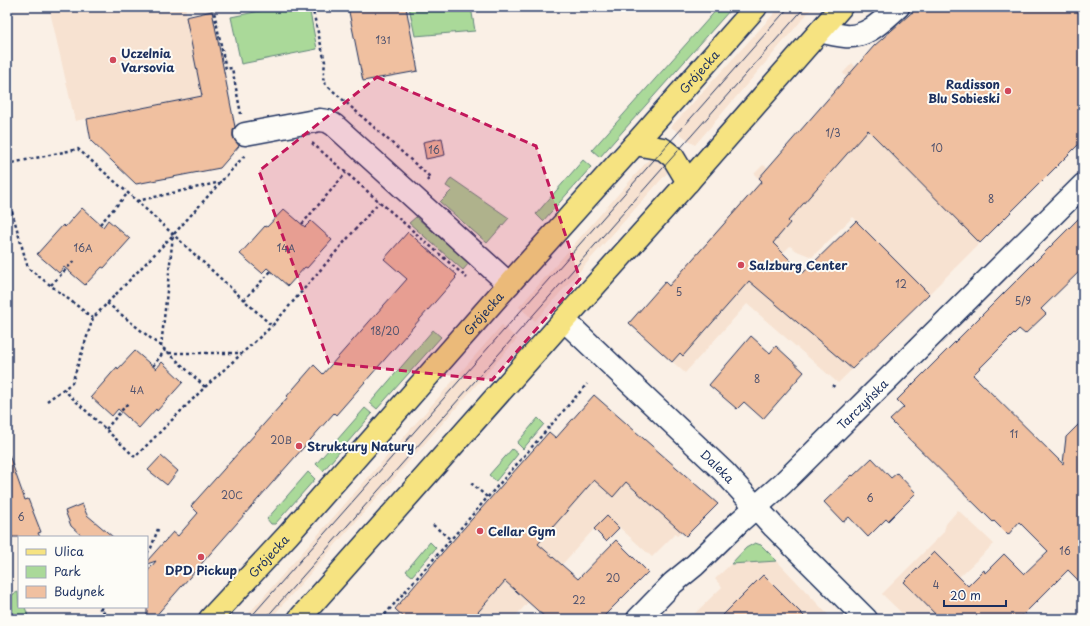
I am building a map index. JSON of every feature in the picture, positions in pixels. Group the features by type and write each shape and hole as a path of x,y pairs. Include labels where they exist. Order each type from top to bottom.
{"main road":[{"name":"Grójecka","path":"210,619 293,529 756,7"},
{"path":"299,619 688,182 841,7"},
{"path":"635,144 664,149 674,157 688,182"}],"street":[{"path":"820,31 845,36 853,36 863,33 874,28 898,7"},
{"path":"246,144 320,120 334,125 509,284"},
{"name":"Tarczyńska","path":"638,619 674,583 782,484 1083,185"},
{"name":"Daleka","path":"564,320 724,472 756,507 866,619"}],"path":[{"path":"47,401 72,382 93,318 173,235 221,182 246,144 232,68 226,68 213,7"},
{"path":"312,7 324,62 323,82 430,177 425,183"},
{"path":"308,140 467,278"},
{"path":"7,164 78,149 137,201 272,326"},
{"path":"302,224 346,173"},
{"path":"137,201 221,182"},
{"path":"100,224 128,193"},
{"path":"7,194 28,268 93,318"},
{"path":"63,389 135,457 205,386 272,326 379,202"},
{"path":"161,347 173,235"},
{"path":"50,285 74,261"},
{"path":"244,300 271,271"},
{"path":"107,303 165,350 205,386"},
{"path":"153,366 165,350"},
{"path":"168,353 242,353"},
{"path":"381,619 586,384"},
{"path":"832,385 836,388"},
{"path":"106,429 128,403"},
{"path":"471,482 487,496"},
{"path":"434,525 450,540"},
{"path":"148,552 151,548 158,529"},
{"path":"101,608 100,609 110,618"}],"highlighted area":[{"path":"377,77 536,146 580,279 492,380 329,363 259,171"}],"shaded area":[{"path":"49,7 185,7 202,96 75,121"},
{"path":"780,7 813,7 695,145 671,127"},
{"path":"918,7 1083,7 1083,140 1032,191 999,157 980,243 929,294 853,217 812,257 797,251 790,246 783,253 876,346 838,383 747,304 685,373 629,323 665,282 669,285 761,181 754,174 763,165 768,168 847,78 843,73 852,63 856,67 874,46"},
{"path":"651,157 663,162 668,172 535,321 519,307"},
{"path":"502,325 517,339 270,619 244,619"},
{"path":"594,395 718,504 686,535 682,532 677,536 675,534 652,557 608,517 594,529 513,619 395,619 399,614 395,609 442,553 549,432 562,443 570,434 564,428"},
{"path":"958,510 994,544 959,577 968,586 975,619 908,619 882,594 942,534 946,524"},
{"path":"777,561 832,619 689,619 722,587 715,579 731,564"}],"green space":[{"path":"279,7 309,7 317,49 241,64 231,17"},
{"path":"409,7 471,7 475,31 415,36"},
{"path":"719,7 727,7 730,10 600,157 592,150"},
{"path":"583,160 591,167 543,221 536,214"},
{"path":"451,178 509,218 487,243 440,202 452,190 446,186"},
{"path":"416,217 469,263 463,270 409,223"},
{"path":"433,330 441,337 377,409 370,403"},
{"path":"365,408 372,414 323,471 316,464"},
{"path":"538,418 544,424 523,449 517,443"},
{"path":"512,449 518,454 496,481 489,475"},
{"path":"308,472 315,479 275,524 271,524 267,519"},
{"path":"430,542 436,548 412,576 406,571"},
{"path":"755,543 761,545 777,561 731,564 746,548"},
{"path":"18,592 18,608 25,608 29,619 18,619 15,617 7,597"}],"building":[{"path":"348,7 406,7 418,71 363,81"},
{"path":"918,7 1083,7 1083,140 980,243 868,130 788,221 790,223 773,243 803,273 856,221 929,294 852,369 749,281 683,356 680,353 672,362 629,323 665,282 669,286 762,181 759,178 874,46"},
{"path":"212,11 235,127 233,130 233,137 239,146 220,168 136,184 91,141 87,119 202,96 186,17"},
{"path":"442,138 445,155 426,159 423,142"},
{"path":"82,208 103,227 108,220 130,239 104,268 102,267 85,285 64,267 59,273 37,254 63,225 65,227"},
{"path":"284,209 305,227 311,221 332,240 307,268 305,267 288,286 267,268 262,273 240,254 265,226 267,227"},
{"path":"1083,214 1083,268 1041,309 1046,314 1025,334 1019,329 973,375 1063,464 1066,437 1083,420 1083,585 1068,570 1019,619 940,619 904,582 934,552 968,586 984,570 985,573 1004,554 1024,574 1048,551 1019,522 1008,535 890,420 904,407 897,400"},
{"path":"408,232 457,275 455,277 456,278 336,415 334,413 153,619 147,619 148,571 156,561 148,564 148,560 173,532 178,536 198,513 191,506 288,397 287,396 314,365 323,374 407,279 384,259"},
{"path":"751,336 770,353 776,346 804,372 763,419 744,402 737,409 709,385"},
{"path":"135,351 156,369 162,362 183,382 157,411 156,409 139,428 118,409 112,416 91,397 117,367 118,369"},
{"path":"594,395 718,504 686,536 626,482 613,497 594,480 538,544 578,579 616,540 648,572 601,619 547,619 505,581 472,619 406,619 395,609 442,553 549,432 556,438"},
{"path":"7,455 9,455 25,500 28,499 41,532 38,533 40,536 7,537"},
{"path":"161,456 178,471 167,485 148,470"},
{"path":"872,458 891,478 897,473 916,493 888,521 886,519 868,537 849,517 843,522 824,502"},
{"path":"82,504 87,515 112,536 82,536 71,526 65,511"},
{"path":"607,516 619,528 606,541 594,529"},
{"path":"763,575 807,619 719,619"}],"tram line":[{"path":"249,619 789,7"},
{"path":"265,619 805,7"}],"place":[{"name":"Uczelnia Varsovia","path":"113,60"},
{"name":"Radisson Blu Sobieski","path":"1008,91"},
{"name":"Salzburg Center","path":"741,265"},
{"name":"Struktury Natury","path":"299,446"},
{"name":"Cellar Gym","path":"480,531"},
{"name":"DPD Pickup","path":"201,557"}]}
